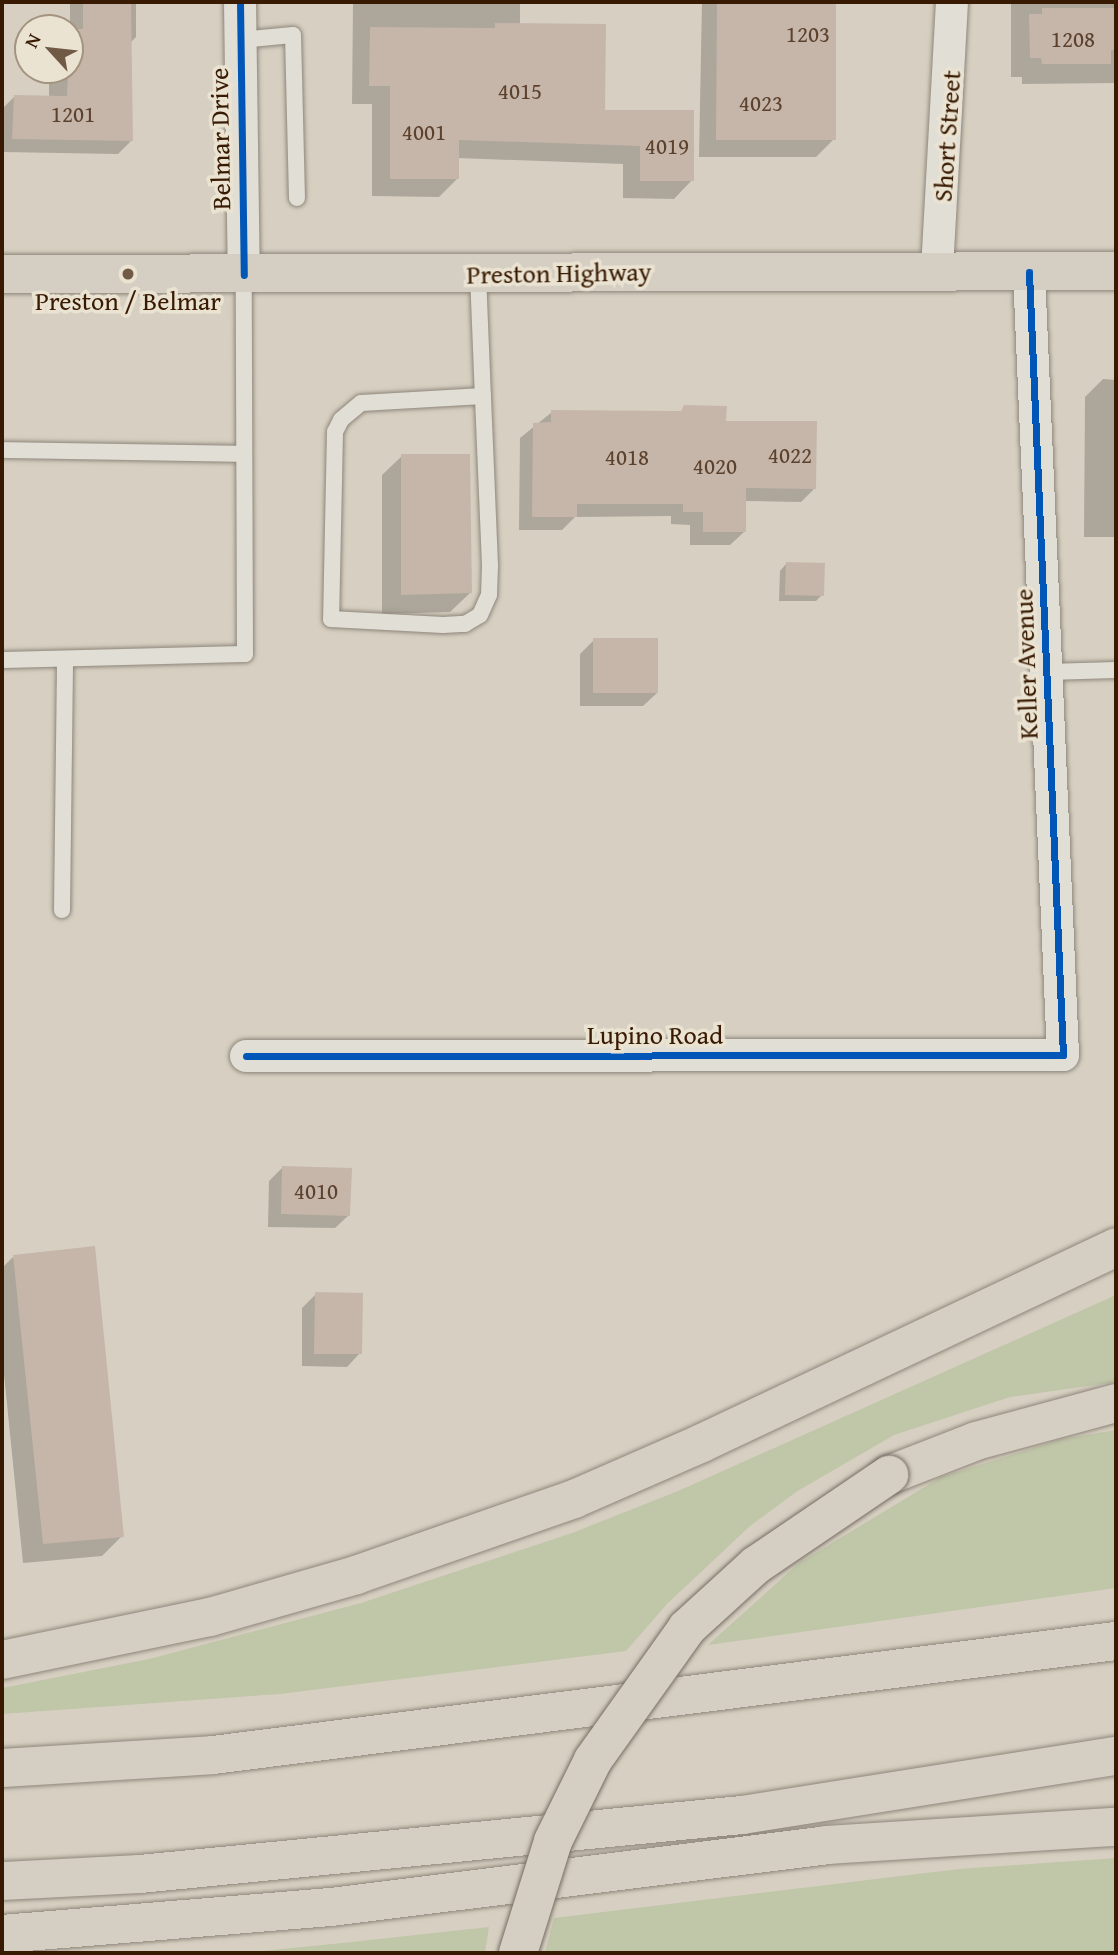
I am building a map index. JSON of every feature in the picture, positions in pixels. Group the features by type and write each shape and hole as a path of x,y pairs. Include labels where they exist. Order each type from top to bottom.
{"main road":[{"name":"Preston Highway","path":"2,274 1116,271"},
{"path":"2,1660 210,1617 356,1575 562,1503 702,1443 1116,1247"},
{"path":"518,1953 554,1841 593,1760 687,1628 756,1565 889,1475 975,1441 1116,1403"},
{"path":"2,1768 213,1755 1116,1641"},
{"path":"2,1881 140,1874 742,1815 1116,1756"},
{"path":"2,1934 331,1907 826,1845 1116,1827"}],"street":[{"name":"Belmar Drive","path":"240,2 244,275"},
{"name":"Short Street","path":"937,270 952,2"},
{"name":"Keller Avenue","path":"1029,272 1063,1055"},
{"name":"Lupino Road","path":"246,1056 1063,1055"}],"lane":[{"path":"240,40 293,35 297,198"},
{"path":"478,274 490,565 489,595 480,615 465,624 331,619 331,449 341,420 361,403 378,400 483,397"},
{"path":"2,660 245,654 244,275"},
{"path":"2,450 244,454"},
{"path":"62,910 65,659"},
{"path":"1047,672 1116,670"}],"green space":[{"path":"1116,1295 1116,1382 1010,1397 894,1435 796,1492 750,1526 667,1604 626,1651 280,1694 2,1714 2,1688 149,1659 361,1603 572,1533 678,1491"},
{"path":"1116,1430 1116,1588 708,1645 799,1563 941,1477 1062,1439"},
{"path":"1116,1858 1116,1953 545,1953 554,1918 959,1869"},
{"path":"489,1927 485,1953 240,1953 342,1943"}],"building":[{"path":"83,2 131,2 133,141 12,139 14,95 67,96 68,84 84,84"},
{"path":"717,2 836,2 836,140 716,140"},
{"path":"1042,8 1116,8 1116,50 1111,50 1111,64 1042,64 1041,58 1030,58 1029,14 1042,14"},
{"path":"495,23 606,24 605,110 694,110 694,181 640,181 640,146 459,140 459,179 390,179 390,86 369,86 370,27 495,28"},
{"path":"684,405 727,406 726,421 817,421 816,489 746,488 746,532 703,532 703,512 683,512 683,504 577,504 577,517 532,517 533,423 551,422 551,410 681,411"},
{"path":"401,454 470,454 472,593 401,595"},
{"path":"786,562 825,563 824,596 785,595"},
{"path":"593,638 658,638 658,693 593,693"},
{"path":"282,1166 352,1168 350,1216 281,1214"},
{"path":"95,1246 124,1537 43,1544 13,1255"},
{"path":"315,1292 363,1293 362,1354 314,1354"}],"cycle path":[{"path":"240,2 244,275"},
{"path":"246,1056 1063,1055 1029,272"}],"place":[{"name":"Preston / Belmar","path":"128,274"}]}
